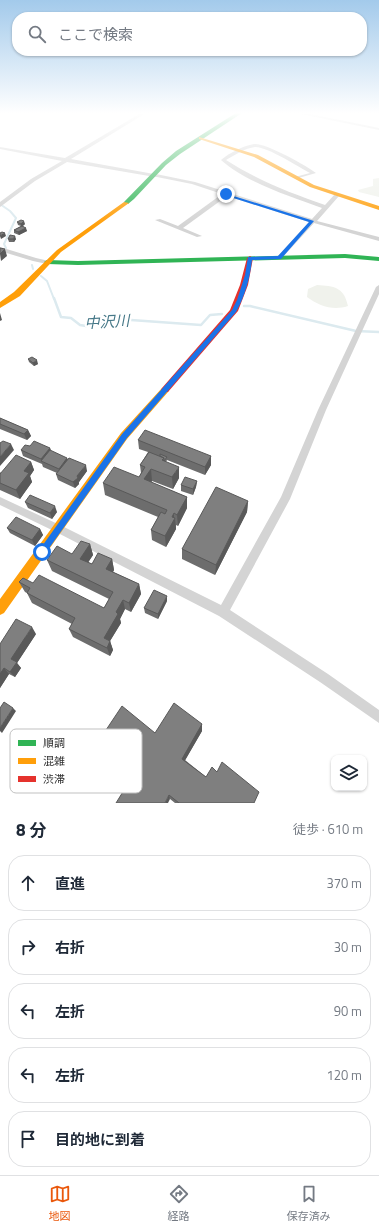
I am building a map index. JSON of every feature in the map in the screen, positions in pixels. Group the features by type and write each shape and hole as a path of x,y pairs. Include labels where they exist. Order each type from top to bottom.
{"street":[{"path":"14,150 193,183 312,221 379,239"},
{"path":"0,205 33,180 83,150"},
{"path":"0,306 17,294 59,251 134,197 156,176 168,160 180,150"},
{"path":"240,150 223,160 253,179 290,195 326,207"},
{"path":"242,150 264,159 312,186 379,208"},
{"path":"272,150 314,173 297,178"},
{"path":"179,228 226,194"},
{"path":"279,258 337,195"},
{"path":"158,220 199,236"},
{"path":"0,249 35,260 66,263 345,256 379,259"},
{"path":"0,609 124,436 234,310 240,300 250,258"},
{"path":"223,612 285,499 322,410 379,287"},
{"path":"0,501 223,612 324,678 379,717"}],"shaded area":[{"path":"379,178 379,197 359,192 358,190 373,186 373,179"},
{"path":"317,285 333,287 341,291 348,306 337,308 326,307 307,297 308,289"}],"building":[{"path":"21,220 24,221 21,224 17,222"},
{"path":"22,226 26,228 18,232 14,230"},
{"path":"10,235 15,236 13,239 8,239"},
{"path":"0,248 5,249 0,254"},
{"path":"32,357 37,360 33,363 28,359"},
{"path":"0,418 28,430 24,434 0,424"},
{"path":"145,430 211,456 205,467 138,440"},
{"path":"3,441 11,444 0,457 0,443"},
{"path":"34,441 50,448 41,459 21,450 25,445 30,446"},
{"path":"50,450 67,458 59,469 41,461"},
{"path":"149,452 164,458 162,460 179,467 172,477 151,469 144,479 187,497 177,515 174,513 172,517 175,518 165,536 151,530 161,512 165,514 167,510 103,483 114,467 139,477 145,467 140,465"},
{"path":"160,454 167,457 164,461 164,458 160,456"},
{"path":"16,455 31,462 24,471 29,473 16,490 0,483 0,474"},
{"path":"69,458 86,465 77,476 78,478 73,482 56,474"},
{"path":"185,477 197,481 193,489 181,485"},
{"path":"216,487 248,501 216,565 182,549"},
{"path":"30,495 55,506 50,513 25,502"},
{"path":"16,517 40,529 32,540 7,528"},
{"path":"81,541 90,544 80,559 92,564 98,553 112,559 106,569 139,584 129,603 123,600 116,612 118,614 104,638 110,641 107,648 69,629 75,618 27,593 30,588 19,582 23,578 33,583 39,575 104,608 113,592 47,560 57,546 72,554"},
{"path":"154,590 167,596 158,614 144,608"},
{"path":"16,619 32,627 11,659 17,662 10,672 4,668 0,674 0,644"},
{"path":"4,702 13,708 0,728 0,708"},
{"path":"174,703 202,724 182,759 206,777 212,767 217,772 222,762 259,792 254,803 179,803 169,795 165,803 116,803 122,793 142,793 142,729 107,729 122,706 155,733"}],"waterway":[{"name":"中沢川","path":"0,204 10,211 16,218 4,244 6,248"},
{"name":"中沢川","path":"32,265 33,269"},
{"name":"中沢川","path":"41,276 47,281 54,299"},
{"name":"中沢川","path":"54,298 61,317 71,318 80,325 86,326 117,319 201,325 210,315 222,314"},
{"name":"中沢川","path":"244,306 250,306 356,331 379,332"}],"traffic: fast":[{"path":"126,203 164,164 180,150"},
{"path":"47,262 78,263 345,256 379,259"}],"traffic: slow":[{"path":"239,150 256,156 312,186 379,208"},
{"path":"0,306 17,294 59,251 126,203"},
{"path":"0,609 124,436 165,390"}],"traffic: jam":[{"path":"165,390 234,311 244,285 250,258"}],"route":[{"path":"42,552 124,436 209,341 234,310 240,300 250,258 279,258 312,221 226,194"}]}
